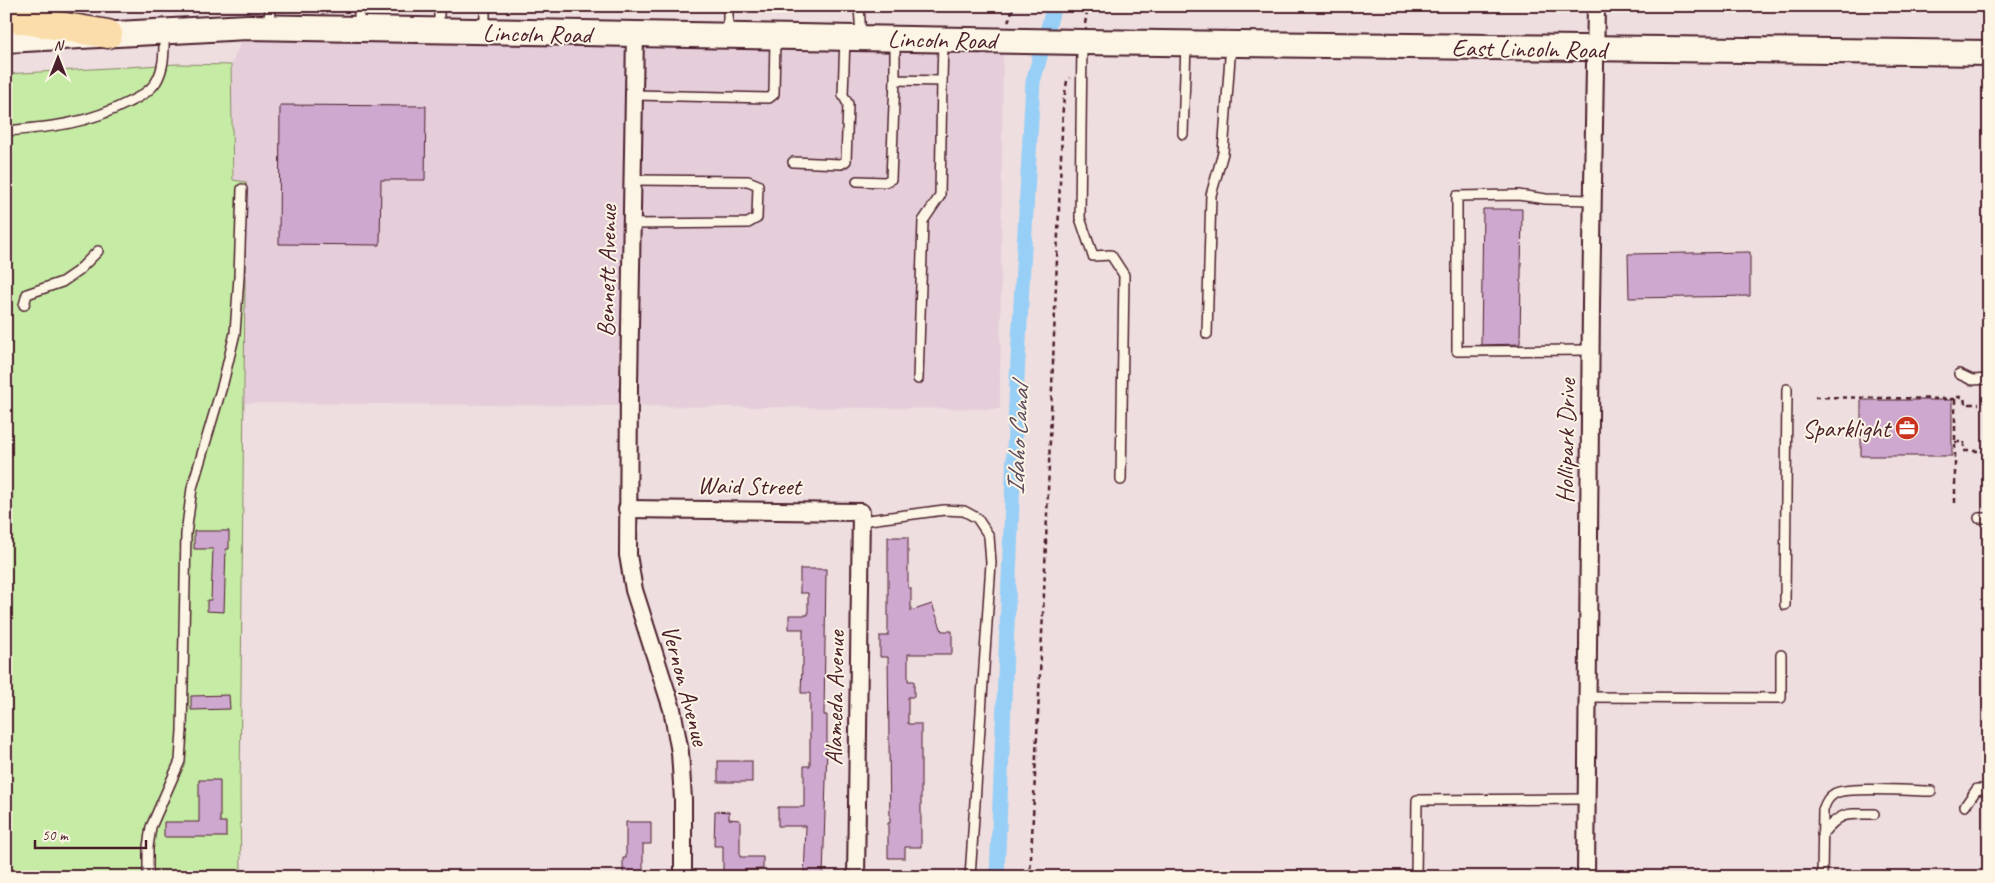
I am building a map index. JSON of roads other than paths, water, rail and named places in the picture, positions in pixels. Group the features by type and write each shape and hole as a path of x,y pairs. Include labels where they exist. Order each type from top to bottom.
{"highway":[{"path":"6,17 108,34"}],"main road":[{"name":"Lincoln Road","path":"6,40 164,31 270,17 359,30 1075,42"},
{"name":"East Lincoln Road","path":"1075,42 1989,53"}],"street":[{"name":"Hollipark Drive","path":"1586,877 1596,6"},
{"name":"Bennett Avenue","path":"627,509 635,35"},
{"name":"Waid Street","path":"627,509 861,512 861,521"},
{"name":"Vernon Avenue","path":"627,509 628,555 634,590 672,709 680,752 683,800 683,877"},
{"name":"Alameda Avenue","path":"856,877 861,521"}],"lane":[{"path":"359,6 359,30"},
{"path":"439,6 439,32"},
{"path":"485,6 485,32"},
{"path":"728,6 728,36"},
{"path":"793,162 841,164 846,161 848,104 843,95 859,6"},
{"path":"6,131 66,125 107,114 140,97 156,82 164,62 164,31"},
{"path":"635,95 768,98 774,94 775,37"},
{"path":"858,181 885,182 892,178 895,39"},
{"path":"918,379 923,221 940,196 944,40"},
{"path":"1075,42 1081,72 1080,218 1092,256 1111,255 1124,275 1121,480"},
{"path":"1183,134 1186,43"},
{"path":"1207,334 1211,195 1222,153 1231,44"},
{"path":"895,80 942,81"},
{"path":"632,224 748,223 757,218 758,185 748,181 633,180"},
{"path":"148,877 148,847 151,827 180,760 186,534 192,488 223,383 235,333 242,189"},
{"path":"1591,350 1458,351 1457,196 1518,195 1593,200"},
{"path":"24,305 27,294 62,282 78,271 98,251"},
{"path":"1959,374 1972,380 1989,380"},
{"path":"1785,605 1786,389"},
{"path":"861,521 944,510 964,511 977,518 989,536 991,563 970,877"},
{"path":"1588,697 1781,698 1781,655"},
{"path":"1822,877 1823,810 1826,802 1834,793 1851,790 1931,791"},
{"path":"1965,806 1977,790 1989,790"},
{"path":"1416,877 1417,800 1587,799"},
{"path":"1822,834 1838,817 1847,814 1874,814"}],"waterway":[{"name":"Idaho Canal","path":"997,877 1017,378 1033,82 1054,6"}],"place":[{"name":"Sparklight","path":"1907,428"}]}
